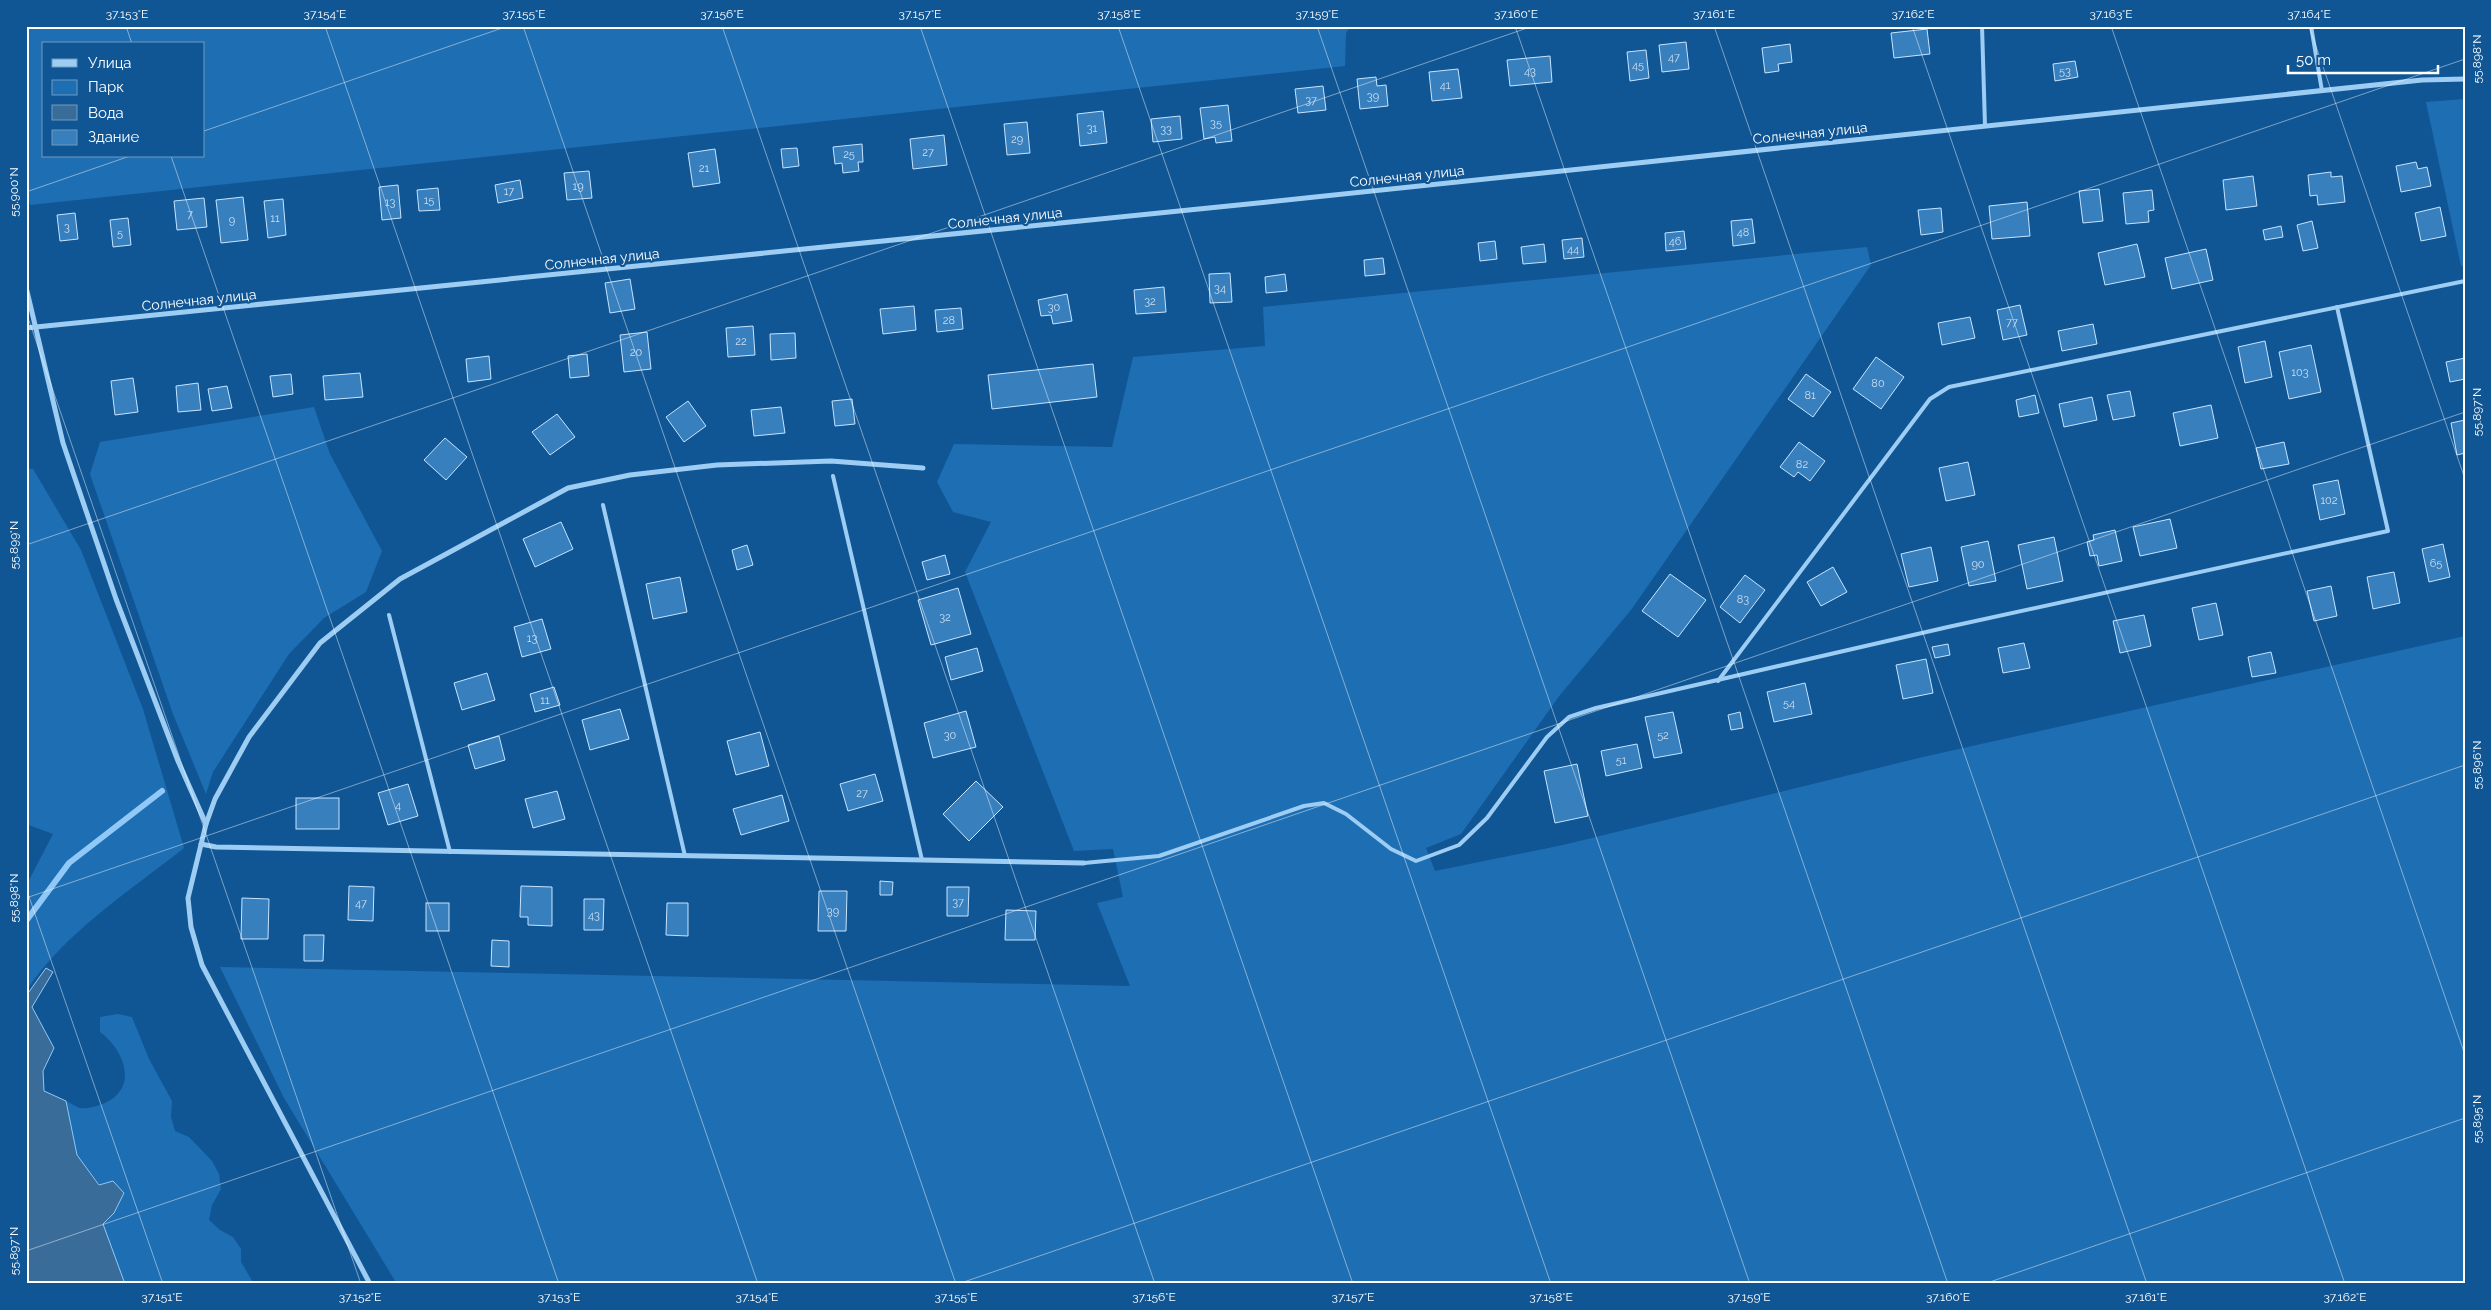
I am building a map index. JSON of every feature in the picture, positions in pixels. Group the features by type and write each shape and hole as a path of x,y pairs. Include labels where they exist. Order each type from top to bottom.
{"street":[{"name":"Солнечная улица","path":"26,328 1278,201 2422,80 2465,79"},
{"path":"26,287 63,444 116,599 178,761 206,824"},
{"path":"370,1284 202,965 191,927 188,898 206,824 215,799 249,737 320,643 400,579 568,488 630,475 717,465 831,460 923,468"},
{"path":"202,844 216,847 1084,863"}],"lane":[{"path":"1982,26 1985,126"},
{"path":"2311,26 2322,91"},
{"path":"1718,680 1930,399 1949,387 2465,281"},
{"path":"1084,863 1159,856 1304,806 1324,803 1346,814 1391,849 1416,861 1459,845 1487,818 1548,737 1569,717 1596,708 1948,627 2388,531 2337,307"},
{"path":"832,476 922,860"},
{"path":"603,506 685,856"},
{"path":"390,615 450,852"}],"green space":[{"path":"26,26 1351,26 1346,33 1345,66 30,205 26,189"},
{"path":"2465,99 2465,265 2461,266 2426,102"},
{"path":"1867,247 1871,265 1631,610 1560,695 1461,834 1426,848 1435,871 1563,845 1923,757 2465,636 2465,1284 397,1284 284,1098 220,967 1130,986 1097,903 1123,897 1113,849 1074,851 965,572 991,522 953,512 937,482 954,444 1112,447 1133,357 1265,346 1263,307"},
{"path":"314,407 330,454 382,551 366,592 324,618 289,654 213,772 206,794 173,714 90,474 100,442"},
{"path":"26,469 33,469 81,550 143,709 184,848 79,931 42,970 26,991 26,886 53,834 26,824"},
{"path":"118,1014 132,1017 149,1059 172,1101 171,1117 175,1131 189,1137 212,1161 219,1174 221,1189 212,1205 209,1220 220,1230 233,1237 241,1249 241,1262 254,1284 122,1282 102,1223 114,1213 100,1185 77,1155 66,1101 80,1108 90,1108 112,1099 120,1091 125,1071 122,1060 117,1050 100,1032 100,1017"}],"water":[{"path":"46,968 53,972 32,1007 54,1048 43,1071 44,1091 66,1101 77,1155 99,1185 113,1181 124,1193 114,1213 103,1224 125,1284 26,1284 26,996"}],"building":[{"path":"1927,29 1930,54 1894,58 1891,33"},
{"path":"1686,42 1689,69 1662,72 1659,45"},
{"path":"1790,44 1792,62 1778,64 1779,71 1765,73 1762,48"},
{"path":"1646,50 1649,78 1630,81 1627,52"},
{"path":"1550,56 1552,82 1510,86 1507,60"},
{"path":"2075,61 2078,77 2055,81 2053,64"},
{"path":"1458,69 1462,98 1432,101 1429,72"},
{"path":"1376,77 1377,86 1386,85 1388,106 1360,109 1357,79"},
{"path":"1323,86 1326,110 1298,113 1295,89"},
{"path":"1228,105 1232,141 1216,143 1215,137 1204,139 1200,108"},
{"path":"1103,111 1107,143 1080,146 1077,114"},
{"path":"1180,116 1182,139 1153,142 1151,119"},
{"path":"1027,122 1030,153 1007,155 1004,124"},
{"path":"944,135 947,165 913,169 910,139"},
{"path":"862,144 863,162 858,162 859,171 843,173 842,163 835,164 833,147"},
{"path":"797,148 799,166 783,168 781,149"},
{"path":"715,149 720,183 693,187 688,153"},
{"path":"2416,162 2418,169 2427,167 2431,186 2401,192 2396,166"},
{"path":"589,171 592,198 567,200 564,173"},
{"path":"2331,172 2331,177 2342,176 2345,202 2318,205 2317,195 2310,196 2308,175"},
{"path":"2253,176 2257,206 2226,210 2223,180"},
{"path":"520,180 523,198 498,203 495,185"},
{"path":"398,185 401,218 382,220 379,187"},
{"path":"438,188 440,210 419,211 417,190"},
{"path":"2099,189 2103,221 2083,223 2079,191"},
{"path":"2152,190 2154,210 2148,211 2149,222 2126,224 2123,193"},
{"path":"243,197 248,240 221,243 216,200"},
{"path":"204,198 207,227 177,230 174,201"},
{"path":"283,199 286,235 268,238 264,201"},
{"path":"2027,202 2030,236 1992,239 1989,206"},
{"path":"2440,207 2446,236 2421,241 2415,213"},
{"path":"1941,208 1943,232 1921,235 1918,210"},
{"path":"75,213 78,239 60,241 57,215"},
{"path":"128,218 131,245 113,247 110,220"},
{"path":"1752,219 1755,243 1733,246 1731,221"},
{"path":"2312,221 2318,248 2303,251 2297,225"},
{"path":"2281,226 2283,237 2265,240 2263,230"},
{"path":"1684,231 1686,249 1666,251 1665,233"},
{"path":"1582,238 1584,257 1564,259 1562,240"},
{"path":"1495,241 1497,259 1480,261 1478,243"},
{"path":"1544,244 1546,262 1523,264 1521,247"},
{"path":"2137,244 2145,277 2105,285 2098,253"},
{"path":"2206,249 2213,280 2172,289 2165,258"},
{"path":"1383,258 1385,274 1365,276 1364,260"},
{"path":"1230,273 1232,302 1210,303 1209,274"},
{"path":"1285,274 1287,291 1266,293 1265,277"},
{"path":"630,279 635,309 610,313 605,283"},
{"path":"1164,287 1166,312 1136,314 1134,290"},
{"path":"1067,294 1072,321 1053,324 1051,315 1041,316 1038,300"},
{"path":"2020,305 2027,335 2003,340 1997,310"},
{"path":"914,306 916,330 883,334 880,309"},
{"path":"961,308 963,329 937,332 935,310"},
{"path":"1970,317 1975,338 1942,345 1938,323"},
{"path":"2093,324 2097,344 2062,351 2058,331"},
{"path":"753,326 755,355 728,357 726,328"},
{"path":"647,332 651,369 624,372 620,335"},
{"path":"795,333 796,358 771,360 770,334"},
{"path":"2265,341 2272,377 2245,383 2238,347"},
{"path":"2311,345 2321,392 2289,399 2279,352"},
{"path":"587,354 589,376 570,378 568,356"},
{"path":"489,356 491,379 468,382 466,359"},
{"path":"1876,357 1904,377 1881,409 1853,389"},
{"path":"2465,358 2465,379 2450,382 2446,362"},
{"path":"1093,364 1097,397 992,409 988,375"},
{"path":"360,373 363,397 325,400 323,376"},
{"path":"291,374 293,394 273,397 270,376"},
{"path":"1806,374 1831,392 1813,417 1788,399"},
{"path":"133,378 138,412 115,415 111,381"},
{"path":"198,383 201,410 178,412 176,386"},
{"path":"227,386 232,408 212,411 208,389"},
{"path":"2130,391 2135,416 2113,420 2107,395"},
{"path":"2035,395 2039,413 2019,417 2016,400"},
{"path":"2092,397 2097,420 2064,427 2059,404"},
{"path":"852,399 855,424 835,426 832,401"},
{"path":"688,401 706,426 684,442 666,417"},
{"path":"2211,405 2218,438 2180,446 2173,413"},
{"path":"781,407 785,433 754,436 751,410"},
{"path":"557,414 575,437 550,455 532,432"},
{"path":"2465,420 2465,453 2457,455 2451,423"},
{"path":"445,438 467,457 446,480 424,460"},
{"path":"1799,442 1825,461 1810,481 1798,472 1794,477 1780,467"},
{"path":"2284,442 2289,464 2261,469 2256,448"},
{"path":"1968,462 1975,495 1946,501 1939,468"},
{"path":"2338,480 2345,514 2320,520 2313,485"},
{"path":"2170,519 2177,548 2140,556 2133,527"},
{"path":"561,522 573,549 535,567 523,539"},
{"path":"2115,530 2122,561 2099,566 2097,555 2090,556 2087,542 2094,540 2093,535"},
{"path":"2054,537 2063,581 2027,589 2018,545"},
{"path":"1988,541 1996,581 1969,586 1961,547"},
{"path":"2443,544 2450,577 2429,582 2422,549"},
{"path":"747,545 753,565 737,570 732,550"},
{"path":"1931,547 1938,581 1909,587 1901,554"},
{"path":"945,555 950,574 927,580 922,562"},
{"path":"1833,567 1847,592 1821,606 1807,582"},
{"path":"2394,572 2400,603 2373,609 2367,577"},
{"path":"1670,574 1706,600 1678,637 1642,611"},
{"path":"1745,575 1765,590 1740,623 1720,607"},
{"path":"680,577 687,612 653,619 646,584"},
{"path":"2331,586 2337,616 2314,621 2307,591"},
{"path":"958,588 971,634 931,645 918,600"},
{"path":"2216,603 2223,635 2199,640 2192,608"},
{"path":"2144,615 2151,646 2120,653 2113,621"},
{"path":"542,619 551,649 522,657 514,627"},
{"path":"2024,643 2030,668 2003,673 1998,648"},
{"path":"1948,644 1950,655 1935,658 1932,647"},
{"path":"977,648 983,671 951,680 945,657"},
{"path":"2271,652 2276,673 2252,677 2248,657"},
{"path":"1926,659 1933,693 1903,699 1896,665"},
{"path":"487,673 495,700 462,710 454,683"},
{"path":"1805,683 1812,714 1774,722 1767,692"},
{"path":"554,687 560,705 535,712 530,694"},
{"path":"620,709 629,739 590,750 582,720"},
{"path":"966,711 976,747 933,758 924,723"},
{"path":"1673,712 1682,753 1654,758 1645,717"},
{"path":"1740,712 1743,728 1731,730 1728,715"},
{"path":"760,732 769,766 736,775 727,741"},
{"path":"499,736 505,760 475,769 468,745"},
{"path":"1637,744 1642,768 1606,776 1601,751"},
{"path":"1577,764 1588,816 1555,823 1544,771"},
{"path":"875,774 883,801 848,811 840,784"},
{"path":"976,781 1003,807 969,841 943,814"},
{"path":"408,784 418,816 388,825 378,793"},
{"path":"557,791 565,819 533,828 525,799"},
{"path":"782,795 789,821 741,835 733,809"},
{"path":"296,798 339,798 339,829 296,829"},
{"path":"880,881 893,882 892,895 880,895"},
{"path":"349,886 374,887 373,921 348,920"},
{"path":"521,886 552,887 552,926 528,925 528,917 520,917"},
{"path":"947,887 969,887 968,916 947,916"},
{"path":"819,891 847,891 846,931 818,931"},
{"path":"242,898 269,899 268,939 241,939"},
{"path":"584,899 604,899 603,930 584,930"},
{"path":"426,903 449,903 449,931 426,931"},
{"path":"667,903 688,903 688,936 666,935"},
{"path":"1006,910 1036,911 1035,940 1005,940"},
{"path":"304,935 324,935 323,961 304,961"},
{"path":"492,940 509,941 509,967 491,966"}],"waterway":[{"path":"26,921 69,863 162,791"}]}
